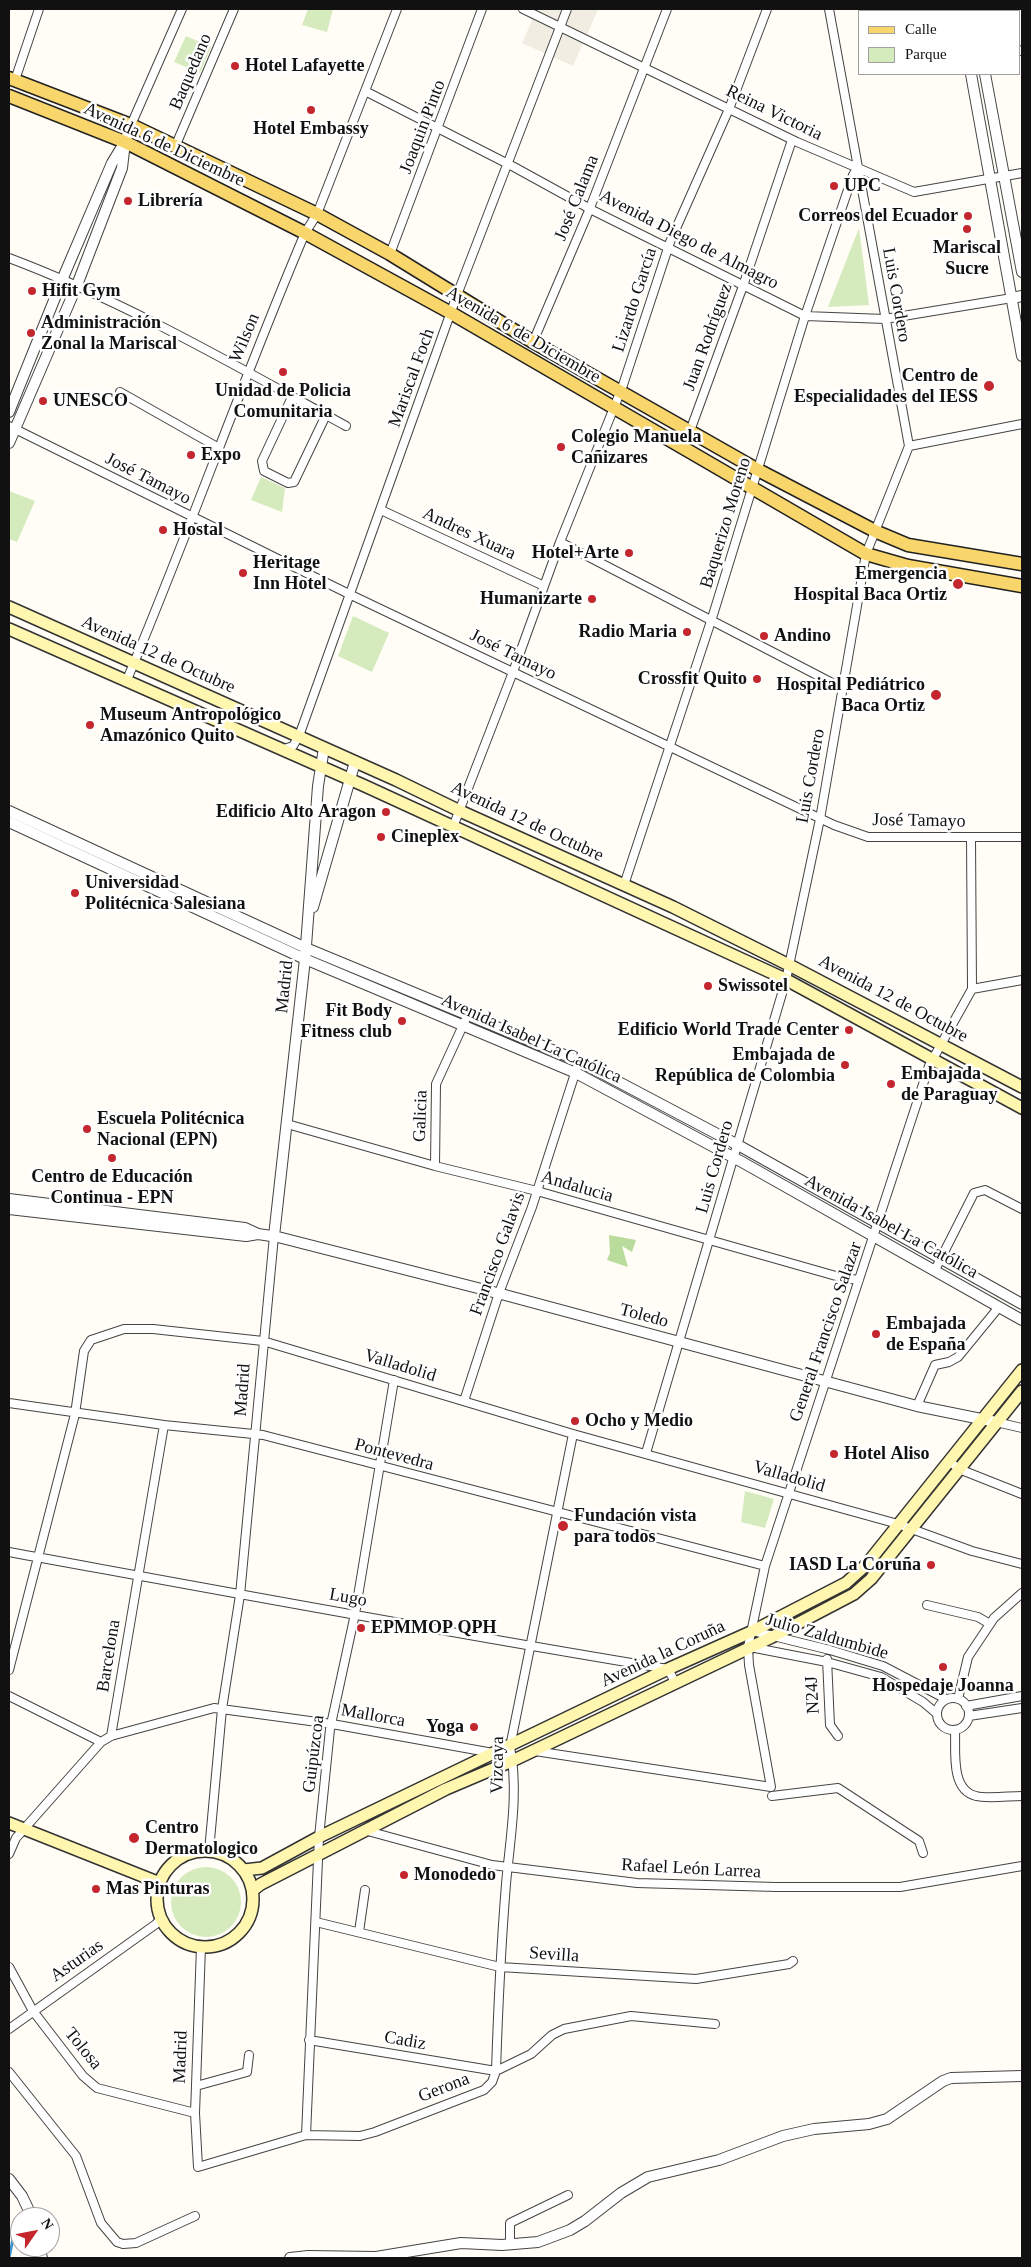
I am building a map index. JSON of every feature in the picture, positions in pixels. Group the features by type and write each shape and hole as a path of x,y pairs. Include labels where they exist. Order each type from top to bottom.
{"main road":[{"name":"Avenida 6 de Diciembre","path":"12,79 131,125 317,214 390,254 533,342 758,470 877,532 908,545 1022,564"},
{"name":"Avenida 6 de Diciembre","path":"9,97 125,142 305,233 451,313 866,554 908,566 1022,586"},
{"name":"Avenida 12 de Octubre","path":"9,607 299,736 460,812 624,885 789,964 1022,1088"},
{"name":"Avenida 12 de Octubre","path":"9,629 453,826 786,980 933,1058 1022,1108"},
{"name":"Avenida la Coruña","path":"244,1870 262,1868 319,1837 510,1747 668,1669 752,1631 846,1583 866,1565 1022,1370"},
{"name":"Avenida la Coruña","path":"253,1890 363,1830 772,1637 854,1594 871,1579 1022,1391"},
{"path":"9,1822 160,1883"},
{"path":"209,1851 228,1857 244,1870 253,1890 252,1913 238,1935 227,1942 201,1947 185,1942 171,1932 161,1918 158,1906 160,1883 168,1868 180,1858 194,1852 209,1851"}],"street":[{"path":"12,79 39,9"},
{"path":"9,412 112,163 125,142 182,9"},
{"name":"Baquedano","path":"175,147 234,9"},
{"name":"Wilson","path":"126,682 192,518 247,372 305,233 317,214 397,9"},
{"name":"Joaquin Pinto","path":"390,254 439,128 482,9"},
{"name":"Reina Victoria","path":"524,9 792,140 914,192 1022,173"},
{"name":"Mariscal Foch","path":"299,736 349,594 382,510 457,295 567,9"},
{"name":"José Calama","path":"533,342 589,208 667,9"},
{"name":"Lizardo García","path":"453,826 513,672 560,542 621,391 668,248 729,109 768,9"},
{"name":"Luis Cordero","path":"646,1453 786,980 820,819 866,554 877,532 909,446 829,9"},
{"path":"971,75 990,178 1017,297 1022,356"},
{"path":"985,75 1022,272"},
{"name":"Avenida Diego de Almagro","path":"365,91 589,208 805,316 885,319 1017,297"},
{"name":"Juan Rodríguez","path":"690,431 743,286 792,140"},
{"path":"9,443 12,428 77,285 122,168 125,142"},
{"name":"Baquerizo Moreno","path":"624,885 711,621 805,316 853,175 858,169"},
{"path":"9,258 63,278 247,372 346,426"},
{"path":"120,392 219,448"},
{"path":"292,397 262,461 264,471 288,483 294,482 326,415"},
{"path":"909,446 1022,424"},
{"name":"José Tamayo","path":"12,428 349,594 820,819 868,837 1022,837"},
{"name":"Andres Xuara","path":"382,510 544,586"},
{"path":"560,542 842,688"},
{"path":"281,750 293,746 299,736"},
{"name":"Madrid","path":"209,1851 222,1709 240,1595 263,1341 305,958 320,767 324,748"},
{"name":"Madrid","path":"307,931 354,762"},
{"name":"Avenida Isabel La Católica","path":"9,811 306,948 579,1061 738,1145 1022,1304"},
{"name":"Avenida Isabel La Católica","path":"9,822 305,958 576,1073 734,1157 1022,1320"},
{"name":"General Francisco Salazar","path":"771,1791 749,1665 748,1647 765,1566 788,1492 933,1058 972,989 971,837"},
{"path":"972,989 1022,980"},
{"name":"Galicia","path":"436,1166 436,1084 469,1014"},
{"name":"Francisco Galavis","path":"464,1401 499,1293 537,1191 579,1061"},
{"name":"Andalucia","path":"287,1124 436,1166 537,1191 843,1278 859,1280"},
{"path":"935,1270 974,1193 985,1190 1022,1209"},
{"name":"Toledo","path":"9,1199 246,1228 258,1234"},
{"name":"Toledo","path":"9,1209 246,1236 258,1234 274,1236 499,1293 917,1406 1022,1428"},
{"path":"917,1406 935,1365 949,1362 958,1357 999,1307"},
{"name":"Valladolid","path":"9,1670 75,1414 84,1351 91,1340 124,1330 153,1329 263,1341 572,1434 913,1528 972,1551 1022,1564"},
{"name":"Guipúzcoa","path":"306,2135 309,2040 320,1853 319,1837 332,1724 355,1614 394,1380"},
{"name":"Pontevedra","path":"9,1403 75,1414 256,1434 765,1566"},
{"name":"Barcelona","path":"112,1736 137,1576 164,1425"},
{"name":"Vizcaya","path":"496,2071 500,1967 514,1773 510,1747 572,1434"},
{"path":"948,1461 959,1469 1022,1494"},
{"name":"Lugo","path":"9,1552 530,1647 668,1669"},
{"path":"958,1699 968,1657 990,1624 1022,1593"},
{"path":"927,1605 978,1617 990,1624"},
{"name":"Julio Zaldumbide","path":"752,1631 830,1650 883,1666 946,1700"},
{"name":"Julio Zaldumbide","path":"748,1647 826,1662 881,1677 923,1702 936,1713"},
{"name":"N24J","path":"830,1650 826,1662 830,1725 838,1736"},
{"path":"668,1669 675,1682"},
{"path":"9,1696 102,1742"},
{"path":"966,1706 1022,1696"},
{"path":"958,1699 966,1706 969,1716 964,1726 955,1731 942,1726 936,1713 939,1705 946,1700 958,1699"},
{"name":"Mallorca","path":"112,1736 214,1708 332,1724 496,1753 512,1761"},
{"path":"969,1716 1022,1708"},
{"path":"955,1731 958,1778 961,1785 975,1796 1022,1796"},
{"path":"9,1854 16,1838 102,1742 112,1736"},
{"path":"533,1751 771,1791 838,1788 919,1841 922,1854"},
{"name":"Rafael León Larrea","path":"363,1830 508,1868 637,1883 778,1887 900,1887 1022,1866"},
{"path":"359,1932 365,1890"},
{"name":"Asturias","path":"9,2029 156,1924 161,1918"},
{"name":"Sevilla","path":"316,1922 500,1967 696,1979 790,1964 793,1961"},
{"name":"Madrid","path":"198,2167 196,2086 201,1947"},
{"name":"Tolosa","path":"9,1967 33,2011 83,2076 97,2088 196,2113"},
{"name":"Gerona","path":"198,2167 306,2135 360,2136 376,2132 484,2090 492,2082 496,2071 530,2054 564,2029 631,2016 715,2024"},
{"name":"Cadiz","path":"309,2040 496,2071"},
{"path":"196,2086 247,2072 249,2056"},
{"path":"9,2072 76,2156 101,2223 117,2242 123,2244 136,2243 195,2216"},
{"path":"290,2258 308,2256 376,2257 461,2243 510,2244 538,2242 570,2230 635,2183 648,2177 718,2160 783,2136 814,2129 869,2124 887,2119 943,2081 951,2078 1022,2076"},
{"path":"9,2179 22,2196 27,2207"},
{"path":"510,2244 510,2223 568,2195"}],"green space":[{"path":"308,9 333,9 327,32 302,25"},
{"path":"186,36 211,47 200,73 174,62"},
{"path":"859,228 869,305 828,307"},
{"path":"261,477 285,488 282,512 251,500"},
{"path":"9,491 35,501 17,542 9,539"},
{"path":"353,616 389,633 372,672 338,656"},
{"path":"609,1235 636,1240 632,1252 622,1246 628,1267 607,1260 610,1253"},
{"path":"745,1491 774,1499 765,1528 741,1522"},
{"path":"213,1867 226,1873 235,1882 239,1888 241,1902 239,1916 231,1927 220,1935 199,1937 192,1935 181,1927 173,1916 171,1895 173,1888 181,1877 192,1869"}],"shaded area":[{"path":"537,9 598,10 573,66 522,43"}],"waterway":[{"path":"9,2258 10,2253"}],"place":[{"name":"Hotel Lafayette","path":"235,66"},
{"name":"Hotel Embassy","path":"311,110"},
{"name":"UPC","path":"834,186"},
{"name":"Librería","path":"128,201"},
{"name":"Correos del Ecuador","path":"968,216"},
{"name":"Mariscal Sucre","path":"967,229"},
{"name":"Hifit Gym","path":"32,291"},
{"name":"Administración Zonal la Mariscal","path":"31,333"},
{"name":"Unidad de Policia Comunitaria","path":"283,372"},
{"name":"Centro de Especialidades del IESS","path":"989,386"},
{"name":"UNESCO","path":"43,401"},
{"name":"Colegio Manuela Cañizares","path":"561,447"},
{"name":"Expo","path":"191,455"},
{"name":"Hostal","path":"163,530"},
{"name":"Hotel+Arte","path":"629,553"},
{"name":"Heritage Inn Hotel","path":"243,573"},
{"name":"Emergencia Hospital Baca Ortiz","path":"958,584"},
{"name":"Humanizarte","path":"592,599"},
{"name":"Radio Maria","path":"687,632"},
{"name":"Andino","path":"764,636"},
{"name":"Crossfit Quito","path":"757,679"},
{"name":"Hospital Pediátrico Baca Ortiz","path":"936,695"},
{"name":"Museum Antropológico Amazónico Quito","path":"90,725"},
{"name":"Edificio Alto Aragon","path":"386,812"},
{"name":"Cineplex","path":"381,837"},
{"name":"Universidad Politécnica Salesiana","path":"75,893"},
{"name":"Swissotel","path":"708,986"},
{"name":"Fit Body Fitness club","path":"402,1021"},
{"name":"Edificio World Trade Center","path":"849,1030"},
{"name":"Embajada de República de Colombia","path":"845,1065"},
{"name":"Embajada de Paraguay","path":"891,1084"},
{"name":"Escuela Politécnica Nacional (EPN)","path":"87,1129"},
{"name":"Centro de Educación Continua - EPN","path":"112,1158"},
{"name":"Embajada de España","path":"876,1334"},
{"name":"Ocho y Medio","path":"575,1421"},
{"name":"Hotel Aliso","path":"834,1454"},
{"name":"Fundación vista para todos","path":"563,1526"},
{"name":"IASD La Coruña","path":"931,1565"},
{"name":"EPMMOP QPH","path":"361,1628"},
{"name":"Hospedaje Joanna","path":"943,1667"},
{"name":"Yoga","path":"474,1727"},
{"name":"Centro Dermatologico","path":"134,1838"},
{"name":"Monodedo","path":"404,1875"},
{"name":"Mas Pinturas","path":"96,1889"}]}
